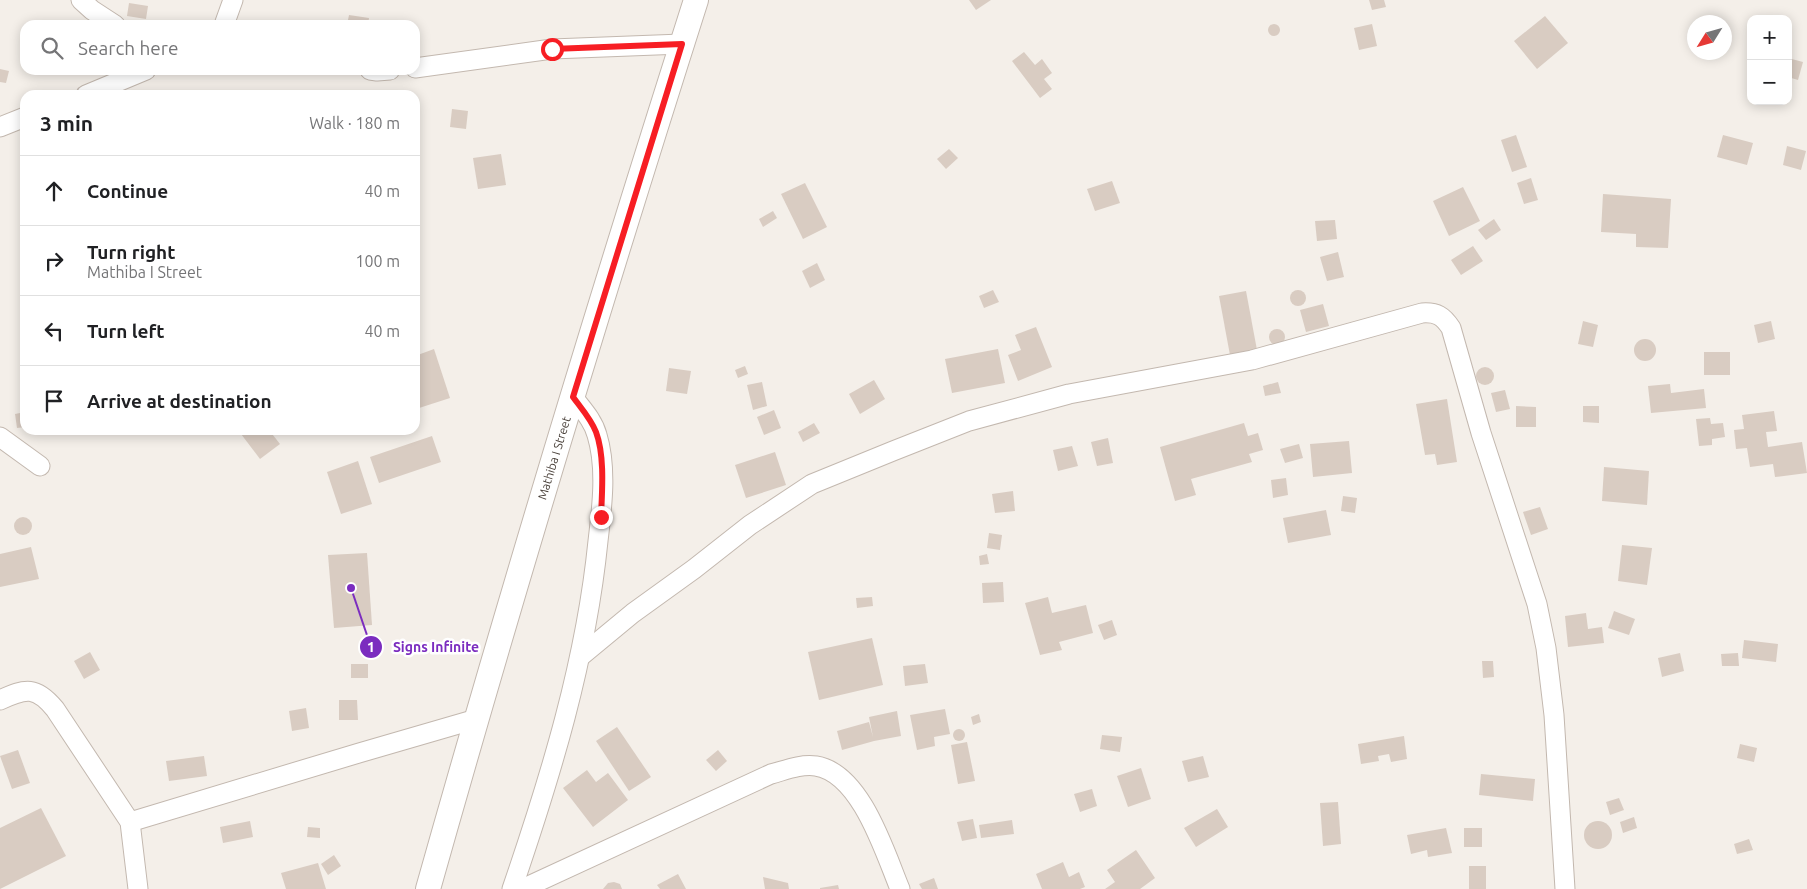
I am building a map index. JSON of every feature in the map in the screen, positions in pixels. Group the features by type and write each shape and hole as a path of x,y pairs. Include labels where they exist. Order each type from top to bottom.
{"street":[{"path":"81,0 107,20"},
{"path":"226,20 233,0"},
{"name":"Mathiba I Street","path":"428,889 476,719 573,397 696,0"},
{"path":"420,67 552,49 682,44"},
{"path":"98,90 134,75"},
{"path":"0,126 20,119"},
{"path":"581,656 633,613 694,569 750,525 812,484 892,451 969,422 1069,394 1252,360 1422,313 1437,313 1444,318 1451,328 1481,433 1537,604 1546,648 1554,715 1566,889"},
{"path":"512,889 553,764 581,656 594,587 601,517 600,448 597,433 591,420 573,397"},
{"path":"0,437 40,466"},
{"path":"0,700 21,690 34,691 45,697 55,709 130,822 138,889"},
{"path":"130,822 359,752 476,719"},
{"path":"522,889 771,774 802,766 818,767 833,773 852,790 868,811 900,889"}],"building":[{"path":"969,0 991,0 976,10"},
{"path":"1369,0 1384,0 1386,7 1372,10"},
{"path":"129,3 148,6 146,19 127,16"},
{"path":"349,15 369,18 369,20 348,20"},
{"path":"1545,16 1568,43 1537,69 1514,41"},
{"path":"1274,24 1280,30 1274,36 1268,30"},
{"path":"1372,24 1377,46 1359,50 1354,28"},
{"path":"1024,52 1035,65 1042,59 1052,73 1044,79 1052,89 1040,98 1012,61"},
{"path":"1792,59 1803,62 1798,80 1792,78"},
{"path":"0,69 9,71 6,83 0,82"},
{"path":"452,109 468,111 466,129 450,127"},
{"path":"1516,135 1527,167 1512,172 1501,140"},
{"path":"1723,135 1753,143 1747,165 1717,157"},
{"path":"1787,146 1806,151 1801,170 1783,165"},
{"path":"949,149 958,158 946,169 937,159"},
{"path":"501,154 506,185 478,189 473,158"},
{"path":"1531,178 1538,200 1524,204 1517,183"},
{"path":"1112,181 1120,203 1095,211 1087,189"},
{"path":"805,183 827,227 803,239 781,194"},
{"path":"1463,187 1480,221 1449,236 1433,201"},
{"path":"1603,194 1671,199 1668,248 1636,247 1636,234 1601,232"},
{"path":"773,211 777,218 763,227 759,219"},
{"path":"1494,219 1501,230 1486,240 1478,230"},
{"path":"1335,220 1337,239 1317,241 1315,221"},
{"path":"1473,246 1483,261 1461,275 1451,260"},
{"path":"1338,252 1344,277 1327,281 1320,257"},
{"path":"817,263 825,280 810,288 802,271"},
{"path":"993,290 999,302 984,308 979,296"},
{"path":"1295,290 1301,290 1306,295 1304,304 1295,306 1290,301 1290,295"},
{"path":"1246,291 1257,350 1230,355 1219,296"},
{"path":"1323,304 1329,326 1306,332 1300,310"},
{"path":"1583,321 1598,325 1593,347 1578,344"},
{"path":"1771,321 1775,339 1758,343 1754,325"},
{"path":"1036,327 1052,367 1018,381 1008,355 1021,350 1015,335"},
{"path":"1274,329 1280,329 1285,334 1283,343 1274,345 1269,340 1269,334"},
{"path":"1645,339 1653,342 1656,350 1653,358 1645,361 1637,358 1634,350 1637,342"},
{"path":"434,349 450,398 420,408 420,354"},
{"path":"998,349 1005,383 952,393 945,359"},
{"path":"1704,352 1730,352 1730,375 1704,375"},
{"path":"745,366 748,374 738,378 735,370"},
{"path":"1481,367 1489,367 1494,372 1492,383 1481,385 1476,380 1476,372"},
{"path":"669,368 691,371 687,394 666,391"},
{"path":"874,380 885,399 860,414 849,394"},
{"path":"762,382 767,406 753,410 747,385"},
{"path":"1278,382 1281,393 1265,396 1263,386"},
{"path":"1670,384 1671,393 1704,389 1706,408 1651,413 1648,386"},
{"path":"1505,390 1510,409 1496,412 1491,393"},
{"path":"1447,399 1457,462 1437,465 1435,454 1425,455 1416,404"},
{"path":"1516,406 1536,407 1536,427 1516,427"},
{"path":"1583,406 1599,406 1599,423 1583,422"},
{"path":"774,410 781,428 764,435 757,417"},
{"path":"1774,411 1777,431 1766,432 1768,447 1802,442 1807,473 1775,477 1773,464 1750,467 1747,448 1736,449 1734,430 1744,429 1742,415"},
{"path":"20,413 20,428 17,428 15,414"},
{"path":"1710,418 1711,424 1723,423 1725,437 1712,439 1712,445 1699,446 1696,419"},
{"path":"814,423 820,433 803,442 798,432"},
{"path":"1244,423 1248,436 1258,433 1263,450 1249,454 1252,462 1191,479 1196,495 1175,501 1160,447"},
{"path":"242,435 273,435 280,444 260,459"},
{"path":"432,436 441,462 379,483 370,457"},
{"path":"1108,438 1113,463 1097,466 1091,442"},
{"path":"1349,441 1352,473 1313,477 1310,444"},
{"path":"1299,444 1303,458 1285,463 1280,449"},
{"path":"1072,446 1078,466 1058,471 1053,450"},
{"path":"775,452 786,485 746,498 735,465"},
{"path":"358,461 372,504 341,514 327,472"},
{"path":"1604,467 1649,471 1647,505 1602,501"},
{"path":"1286,478 1288,495 1273,498 1271,480"},
{"path":"1013,491 1015,511 995,513 992,494"},
{"path":"1343,496 1357,498 1355,513 1341,511"},
{"path":"1540,507 1548,529 1531,535 1523,512"},
{"path":"1326,510 1331,535 1288,543 1283,518"},
{"path":"23,517 30,519 32,526 30,533 23,535 16,533 14,526 16,519"},
{"path":"989,533 1002,535 1000,550 987,548"},
{"path":"1622,545 1652,548 1647,585 1618,581"},
{"path":"31,547 39,579 0,587 0,554"},
{"path":"367,553 372,625 334,628 328,555"},
{"path":"987,554 989,564 980,565 979,556"},
{"path":"1003,582 1004,602 983,603 982,583"},
{"path":"872,597 873,606 857,608 856,598"},
{"path":"1048,597 1052,613 1086,605 1093,633 1059,642 1062,650 1040,655 1025,603"},
{"path":"1614,611 1635,619 1629,635 1608,628"},
{"path":"1586,613 1588,629 1602,627 1604,643 1568,647 1565,616"},
{"path":"1112,620 1117,635 1104,640 1098,625"},
{"path":"872,638 883,685 819,700 808,652"},
{"path":"1744,640 1778,644 1776,662 1742,658"},
{"path":"90,652 100,670 84,679 74,661"},
{"path":"1680,653 1684,671 1662,677 1658,658"},
{"path":"1738,653 1739,666 1722,666 1721,654"},
{"path":"1482,661 1493,661 1494,677 1483,678"},
{"path":"351,664 368,664 368,678 351,678"},
{"path":"925,664 928,683 905,686 903,666"},
{"path":"339,700 357,700 358,720 339,720"},
{"path":"306,708 309,728 292,731 289,711"},
{"path":"945,709 950,734 934,737 935,746 917,750 910,715"},
{"path":"897,711 901,736 842,750 837,731 869,722 873,737 869,717"},
{"path":"979,714 981,722 973,725 971,717"},
{"path":"617,727 651,777 629,791 596,741"},
{"path":"961,729 964,730 964,740 957,741 954,740 953,733 954,730"},
{"path":"1102,735 1122,737 1120,752 1100,749"},
{"path":"1404,736 1407,759 1391,762 1389,754 1378,756 1379,761 1361,764 1358,744"},
{"path":"967,742 975,781 958,784 951,745"},
{"path":"1740,744 1757,748 1754,762 1737,758"},
{"path":"18,750 30,783 12,789 0,756"},
{"path":"718,750 727,761 716,771 706,760"},
{"path":"204,756 207,776 169,781 166,761"},
{"path":"1203,756 1209,777 1188,782 1182,761"},
{"path":"1141,768 1151,799 1128,807 1117,776"},
{"path":"587,770 596,782 608,773 628,800 593,827 563,788"},
{"path":"1481,774 1535,779 1533,801 1479,795"},
{"path":"1092,789 1097,806 1080,812 1074,794"},
{"path":"1619,798 1624,810 1610,815 1606,802"},
{"path":"1338,802 1341,844 1323,846 1320,803"},
{"path":"41,808 66,856 0,889 0,828"},
{"path":"1217,809 1228,827 1196,847 1184,828"},
{"path":"1634,817 1637,828 1623,833 1620,822"},
{"path":"973,819 977,838 962,841 957,822"},
{"path":"1012,820 1014,834 981,838 979,825"},
{"path":"250,821 253,837 223,843 220,827"},
{"path":"1598,821 1608,825 1612,835 1608,845 1598,849 1588,845 1584,835 1588,825"},
{"path":"308,827 320,828 320,838 307,837"},
{"path":"1446,828 1452,853 1428,857 1427,850 1411,854 1407,835"},
{"path":"1464,828 1482,828 1482,847 1464,847"},
{"path":"1749,839 1753,850 1737,854 1734,844"},
{"path":"1136,850 1155,878 1140,889 1105,889 1115,882 1107,870"},
{"path":"334,855 341,866 328,875 321,864"},
{"path":"1063,862 1069,877 1079,872 1085,887 1080,889 1042,889 1036,874"},
{"path":"318,863 326,889 286,889 281,873"},
{"path":"1469,866 1486,866 1486,889 1469,889"},
{"path":"678,874 686,889 660,889 657,885"},
{"path":"763,877 788,883 789,889 765,889"},
{"path":"934,878 938,889 922,889 919,884"},
{"path":"608,883 620,884 622,889 603,889"},
{"path":"838,885 839,889 820,889 820,888"}],"place":[{"name":"Signs Infinite","path":"351,588"}],"route":[{"path":"552,49 682,44 573,397 591,420 597,433 602,483 601,517"}]}
